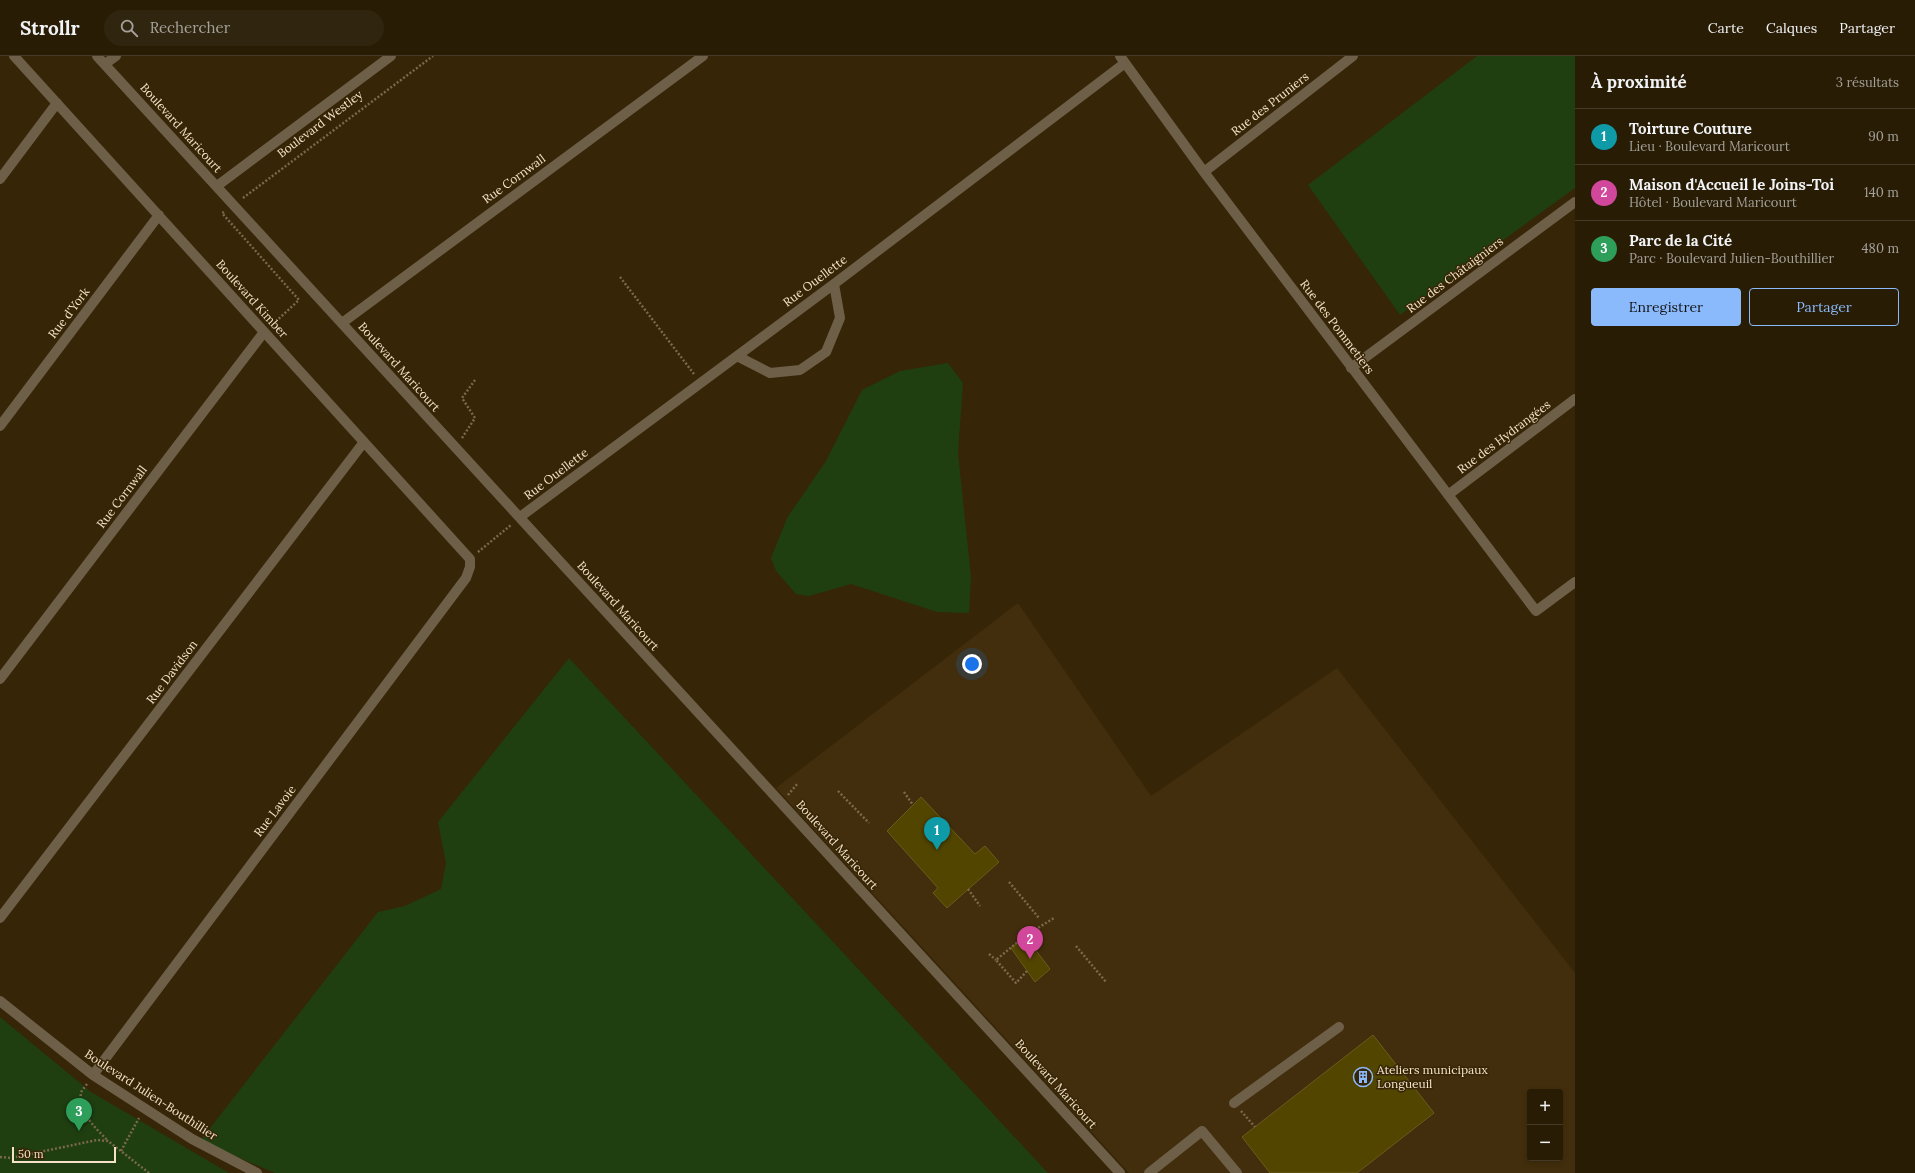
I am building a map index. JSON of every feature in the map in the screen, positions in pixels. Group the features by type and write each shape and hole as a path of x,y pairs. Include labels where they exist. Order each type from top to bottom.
{"street":[{"name":"Boulevard Kimber","path":"14,56 470,559"},
{"name":"Boulevard Maricourt","path":"97,56 1120,1173"},
{"path":"105,64 116,56"},
{"name":"Boulevard Westley","path":"217,186 392,56"},
{"name":"Rue Cornwall","path":"342,323 703,56"},
{"name":"Rue des Pruniers","path":"1204,172 1352,56"},
{"name":"Rue des Pommetiers","path":"1123,60 1204,172 1536,611 1575,582"},
{"name":"Rue Ouellette","path":"520,517 834,284 1123,60"},
{"path":"0,179 57,103"},
{"name":"Rue des Châtaigniers","path":"1351,368 1575,202"},
{"name":"Rue d'York","path":"0,426 159,215"},
{"path":"737,356 770,373 800,370 826,352 840,318 834,284"},
{"name":"Rue Cornwall","path":"0,679 264,332"},
{"name":"Rue des Hydrangées","path":"1448,495 1575,399"},
{"name":"Rue Davidson","path":"0,918 364,442"},
{"name":"Rue Lavoie","path":"93,1075 466,578 470,567 470,559"},
{"name":"Boulevard Julien-Bouthillier","path":"0,1001 93,1075 192,1139 257,1173"},
{"path":"1234,1103 1339,1027"},
{"path":"1149,1173 1202,1131 1237,1173"}],"path":[{"name":"Boulevard Westley","path":"273,324 299,300 222,213 433,56"},
{"path":"620,278 701,383"},
{"path":"456,448 476,418 462,398 475,380"},
{"path":"478,552 520,517"},
{"path":"493,539 494,531"},
{"path":"493,539 501,541"},
{"path":"838,791 870,823"},
{"path":"904,792 914,805"},
{"path":"1009,882 1039,918"},
{"path":"968,890 980,906"},
{"path":"996,960 1025,936 1054,918"},
{"path":"1076,946 1106,982"},
{"path":"990,954 1016,983 1027,971"},
{"path":"93,1075 81,1092 80,1099 82,1110 92,1124 108,1141 149,1173"},
{"path":"1234,1103 1255,1127"},
{"path":"121,1151 144,1109"},
{"path":"0,1157 11,1158 97,1140 108,1141"}],"shaded area":[{"path":"1018,603 1151,796 1337,668 1575,973 1575,1173 1129,1173 776,788"}],"green space":[{"path":"1477,56 1575,56 1575,188 1400,315 1308,185"},
{"path":"948,363 963,383 958,453 971,577 969,613 937,612 851,584 809,596 796,594 776,571 771,558 787,518 826,461 862,390 900,371"},
{"path":"569,658 1048,1173 275,1173 200,1141 378,912 405,906 441,889 446,863 438,822"},
{"path":"0,1017 91,1092 229,1173 0,1173"}],"building":[{"path":"921,797 975,854 985,846 999,862 947,908 933,893 938,888 887,831"},
{"path":"1025,936 1050,969 1035,982 1011,948"},
{"name":"Ateliers municipaux Longueuil","path":"1373,1035 1434,1113 1357,1173 1270,1173 1242,1137"}],"place":[{"name":"Toirture Couture","path":"937,850"},
{"name":"Maison d'Accueil le Joins-Toi","path":"1030,959"},
{"name":"Ateliers municipaux Longueuil","path":"1363,1077"},
{"name":"Parc de la Cité","path":"79,1131"}]}
